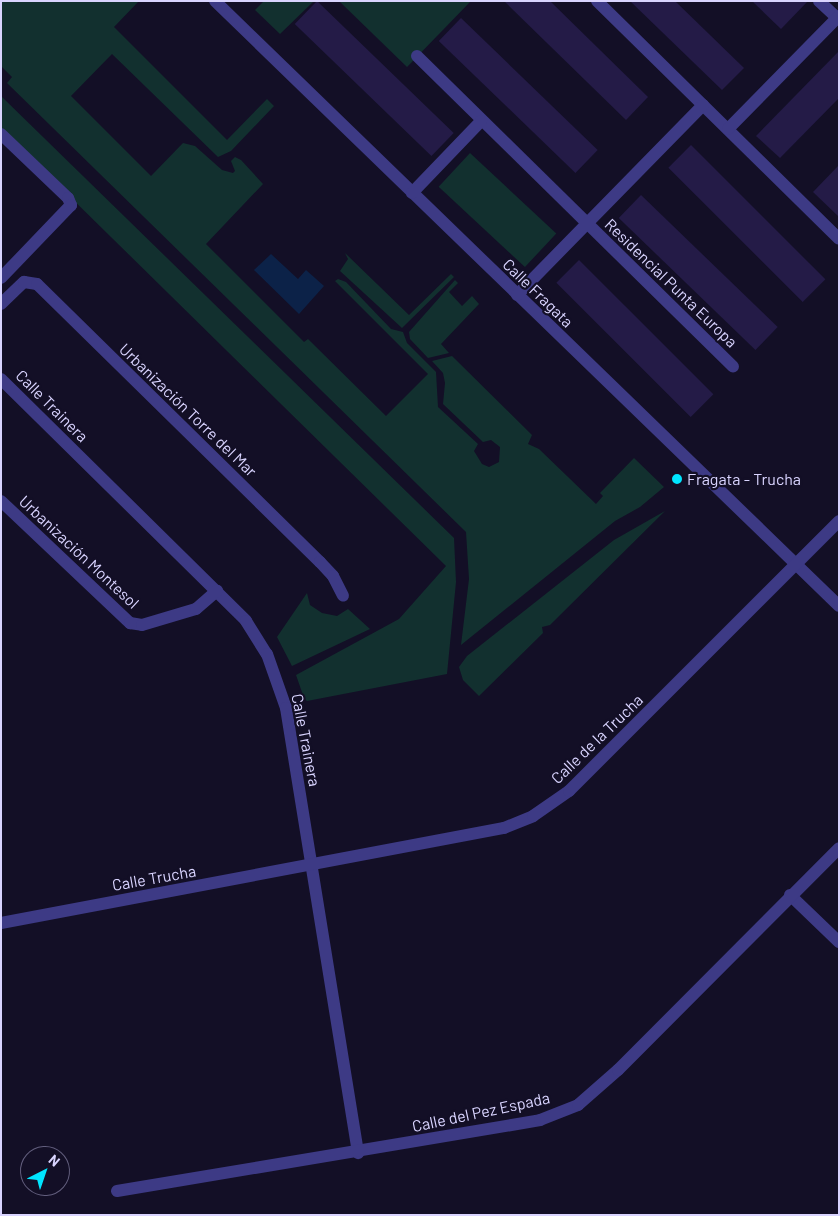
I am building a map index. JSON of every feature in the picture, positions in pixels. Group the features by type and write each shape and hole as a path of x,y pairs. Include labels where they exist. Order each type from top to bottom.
{"street":[{"name":"Calle Fragata","path":"215,1 839,606"},
{"path":"597,1 839,239"},
{"path":"728,129 838,17 819,1"},
{"name":"Residencial Punta Europa","path":"417,56 481,121 733,366"},
{"name":"Residencial Punta Europa","path":"517,295 703,105"},
{"path":"412,193 481,121"},
{"path":"1,134 68,198 71,205 1,278"},
{"name":"Urbanización Torre del Mar","path":"1,304 24,282 37,284 320,562 336,580 343,596"},
{"name":"Calle Trainera","path":"1,379 217,591 246,621 267,654 286,708 314,865 358,1153"},
{"name":"Urbanización Montesol","path":"1,501 130,623 142,625 196,609 217,591"},
{"name":"Calle de la Trucha","path":"314,865 504,828 533,816 569,791 839,521"},
{"name":"Calle del Pez Espada","path":"118,1191 358,1153 540,1120 578,1105 618,1070 790,895 839,848"},
{"name":"Calle Trucha","path":"1,923 314,865"},
{"path":"790,895 839,942"}],"green space":[{"path":"1,1 139,1 114,27 227,140 267,99 274,106 231,151 218,157 112,54 71,96 151,176 183,143 195,146 222,170 233,173 235,171 231,161 235,157 241,160 263,184 206,244 304,342 308,339 386,416 428,374 335,281 338,279 346,282 391,329 403,332 407,343 436,372 438,407 478,444 474,451 482,464 489,467 499,462 500,447 491,440 483,442 443,404 445,383 443,373 432,361 452,356 532,435 528,444 539,449 596,504 603,496 600,493 634,458 664,487 640,507 615,521 461,645 469,579 466,532 7,83 12,77 1,66"},
{"path":"264,1 314,1 280,34 255,10"},
{"path":"339,1 471,1 407,67"},
{"path":"1,96 454,538 456,582 447,674 307,701 304,698 296,675 399,619 446,566 1,129"},
{"path":"470,153 556,233 525,267 439,187"},
{"path":"345,253 409,315 451,274 454,277 402,328 340,271 348,259"},
{"path":"455,280 458,283 449,292 462,306 472,296 479,304 441,344 449,353 428,358 410,339 409,332"},
{"path":"665,511 550,625 542,627 543,633 479,696 463,680 459,667 467,656 614,540"},
{"path":"307,593 310,605 322,613 337,616 348,609 370,629 292,666 277,637"}],"water":[{"path":"271,254 298,279 306,270 324,286 299,314 254,270"}],"building":[{"path":"317,1 454,133 431,156 295,24"},
{"path":"504,1 550,1 648,97 626,120"},
{"path":"630,1 675,1 744,68 722,90"},
{"path":"752,1 808,1 781,29"},
{"path":"461,18 598,150 575,173 439,41"},
{"path":"839,51 839,98 780,158 756,136"},
{"path":"691,145 825,279 803,302 668,168"},
{"path":"839,165 839,217 813,192"},
{"path":"641,195 778,327 755,350 619,218"},
{"path":"579,260 713,394 691,417 556,283"}],"place":[{"name":"Fragata - Trucha","path":"677,479"}]}
